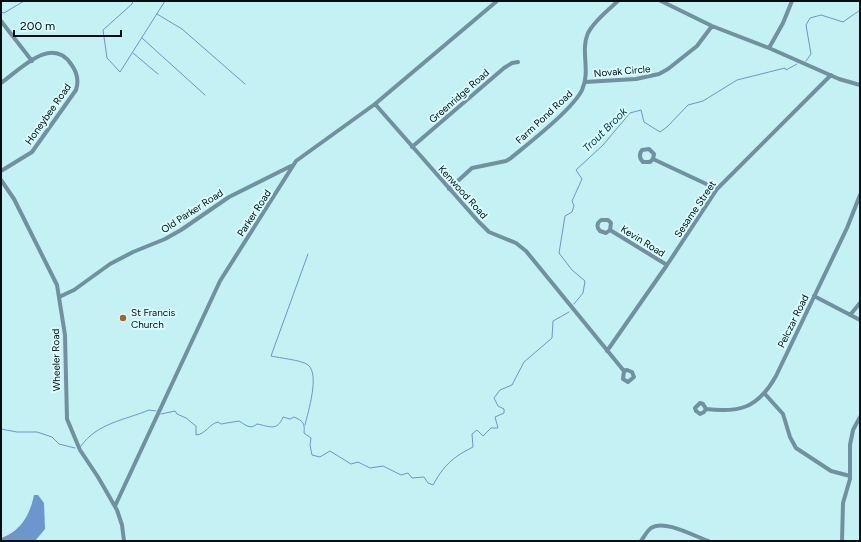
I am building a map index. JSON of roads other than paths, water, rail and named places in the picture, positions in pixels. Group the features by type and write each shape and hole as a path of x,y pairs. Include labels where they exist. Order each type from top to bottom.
{"street":[{"name":"Parker Road","path":"115,506 220,281 294,165 374,104 497,1"},
{"name":"Farm Pond Road","path":"449,189 472,168 511,158 574,102 582,90 585,82 585,44 589,32 618,1"},
{"path":"661,1 712,26 769,48 831,75 860,85"},
{"path":"769,48 783,23 792,1"},
{"path":"1,21 32,61"},
{"name":"Novak Circle","path":"585,82 640,79 659,74 672,66 697,46 712,26"},
{"name":"Honeybee Road","path":"1,83 45,53 58,52 71,64 76,74 78,83 76,90 32,152 1,171"},
{"name":"Greenridge Road","path":"412,147 504,68 512,63 518,62"},
{"name":"Sesame Street","path":"607,351 667,265 717,189 831,75"},
{"name":"Kenwood Road","path":"374,104 449,189 490,232 516,243 526,251 624,371"},
{"path":"653,158 717,189"},
{"name":"Old Parker Road","path":"60,297 74,290 110,264 176,233 229,197 294,165"},
{"name":"Wheeler Road","path":"1,180 14,199 57,285 65,335 67,419 80,450 115,506 122,525 124,541"},
{"name":"Pelczar Road","path":"706,409 734,410 754,402 765,394 776,376 847,228 860,195"},
{"name":"Kevin Road","path":"610,230 667,265"},
{"path":"814,296 860,320"},
{"path":"850,315 860,303"},
{"path":"765,394 783,414 790,437 796,448 831,471 850,476"},
{"path":"842,541 843,503 850,476 851,440 860,418"},
{"path":"641,541 651,528 658,525 671,527 708,541"}],"water":[{"path":"34,495 38,495 44,503 45,529 35,541 1,541 1,538 14,532 23,522 30,509"}],"waterway":[{"path":"1,12 4,13 24,1"},
{"path":"133,1 132,4 103,30 107,58 120,72 165,1"},
{"name":"Trout Brook","path":"806,61 811,54 806,25 810,18 821,15 843,22 860,10"},
{"path":"157,14 182,29 245,84"},
{"path":"142,38 205,95"},
{"path":"133,53 158,74"},
{"name":"Trout Brook","path":"574,304 583,293 585,281 572,270 559,253 565,216 572,212 574,206 572,201 582,179 576,170 603,145 630,113 641,110 644,122 660,132 667,127 688,105 703,101 737,80 785,68 786,70 797,64"},
{"path":"305,425 313,385 311,370 305,363 271,356 308,254"},
{"name":"Trout Brook","path":"161,414 175,411 177,414 186,418 196,426 196,435 202,433 218,422 221,424 239,421 250,427 257,424 272,427 278,425 283,417 290,419 294,417 303,423 304,433 311,438 310,445 312,455 320,457 330,451 351,464 358,462 370,468 383,466 401,475 408,473 412,478 424,477 428,483 433,485 441,472 450,462 460,454 473,447 472,434 477,430 483,436 491,428 498,428 495,417 504,413 504,409 498,406 494,398 500,390 512,385 524,362 552,338 553,321 569,312"},
{"name":"Trout Brook","path":"81,446 88,438 103,427 149,410 156,411"},
{"name":"Trout Brook","path":"1,429 17,432 37,432 52,437 59,444 75,448"}],"place":[{"name":"St Francis Church","path":"123,318"}]}
